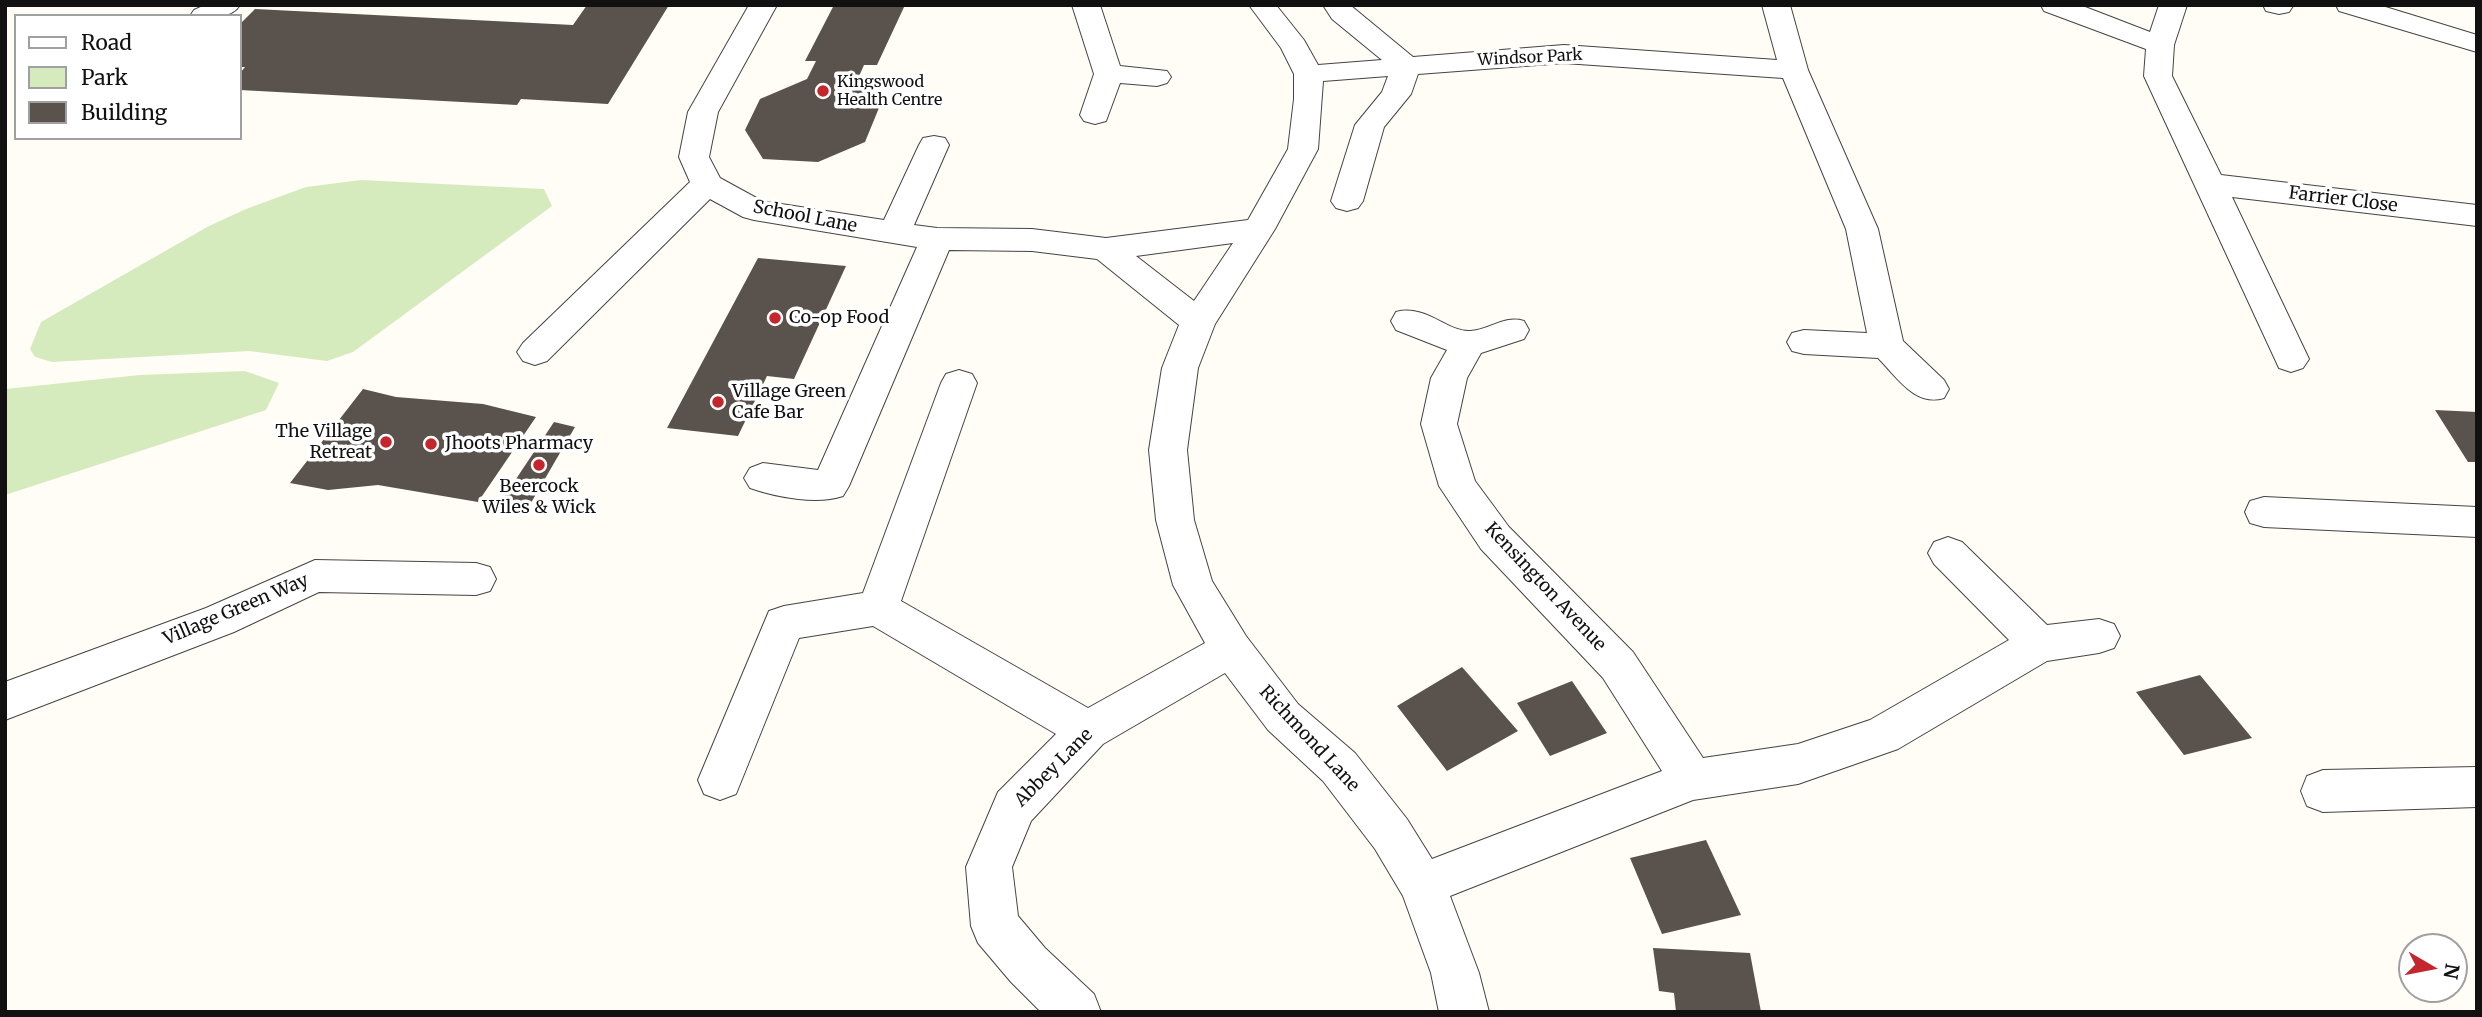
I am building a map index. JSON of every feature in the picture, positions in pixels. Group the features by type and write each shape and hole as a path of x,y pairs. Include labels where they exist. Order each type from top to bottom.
{"street":[{"path":"208,14 227,5"},
{"path":"535,352 707,184 694,157 703,112 763,5"},
{"path":"1086,5 1108,74 1095,115"},
{"name":"Richmond Lane","path":"1262,5 1294,46 1308,74 1309,99 1303,149 1259,229 1198,322 1180,368 1168,450 1175,520 1194,585 1231,649 1283,717 1339,768 1391,834 1422,885 1455,973 1464,1012"},
{"path":"1336,5 1406,66 1396,94 1370,125 1347,201"},
{"path":"1776,5 1794,70 1862,229 1887,346 1931,389"},
{"path":"2054,5 2160,44"},
{"path":"2173,5 2160,44 2158,76 2291,359"},
{"path":"2349,5 2476,45"},
{"name":"Windsor Park","path":"1308,74 1564,54 1794,70"},
{"path":"1108,74 1157,77"},
{"path":"894,233 934,145"},
{"name":"School Lane","path":"707,184 754,211 937,239 1032,240 1106,249 1259,229"},
{"name":"Farrier Close","path":"2210,184 2477,216"},
{"path":"763,478 830,486 937,239"},
{"path":"1106,249 1198,322"},
{"path":"1408,321 1468,344 1512,330"},
{"path":"1804,342 1887,346"},
{"name":"Kensington Avenue","path":"1468,344 1449,378 1439,424 1458,486 1495,538 1618,665 1692,780"},
{"path":"878,608 959,383"},
{"path":"2264,512 2477,522"},
{"path":"1948,552 2039,644"},
{"name":"Village Green Way","path":"5,701 220,620 315,576 476,579"},
{"path":"720,780 784,623 878,608 1088,730"},
{"path":"1422,885 1692,780 1797,764 1883,735 2039,644 2099,636"},
{"name":"Abbey Lane","path":"1076,1012 1028,965 995,926 989,867 1014,807 1088,730 1231,649"},
{"path":"2323,791 2477,787"}],"green space":[{"path":"361,180 544,189 552,206 353,352 327,361 249,351 52,362 35,357 30,349 41,322 209,226 306,187"},
{"path":"245,371 279,383 266,410 5,495 5,389 140,375"}],"building":[{"path":"587,5 669,5 608,104 521,99 517,105 242,90 242,71 245,67 242,67 242,22 255,9 573,25"},
{"name":"Kingswood Health Centre","path":"834,5 905,5 877,65 864,65 856,83 881,103 865,142 818,162 763,159 745,130 760,99 807,79 816,61 805,61"},
{"name":"Co-op Food","path":"758,258 846,266 794,379 767,376 738,436 667,428"},
{"path":"363,389 396,397 483,404 536,417 478,502 378,485 328,490 290,483"},
{"path":"2435,410 2477,412 2477,462 2468,462"},
{"name":"Beercock Wiles & Wick","path":"554,422 575,427 528,508 500,503"},
{"path":"1462,667 1518,731 1447,771 1397,706"},
{"path":"2200,675 2252,738 2184,755 2136,692"},
{"path":"1572,681 1607,733 1550,756 1517,703"},
{"path":"1706,840 1741,915 1662,934 1630,858"},
{"path":"1653,948 1750,953 1761,1012 1676,1012 1674,993 1659,991"}],"place":[{"name":"Kingswood Health Centre","path":"823,91"},
{"name":"Co-op Food","path":"775,318"},
{"name":"Village Green Cafe Bar","path":"718,402"},
{"name":"The Village Retreat","path":"386,442"},
{"name":"Jhoots Pharmacy","path":"431,444"},
{"name":"Beercock Wiles & Wick","path":"539,465"}]}
